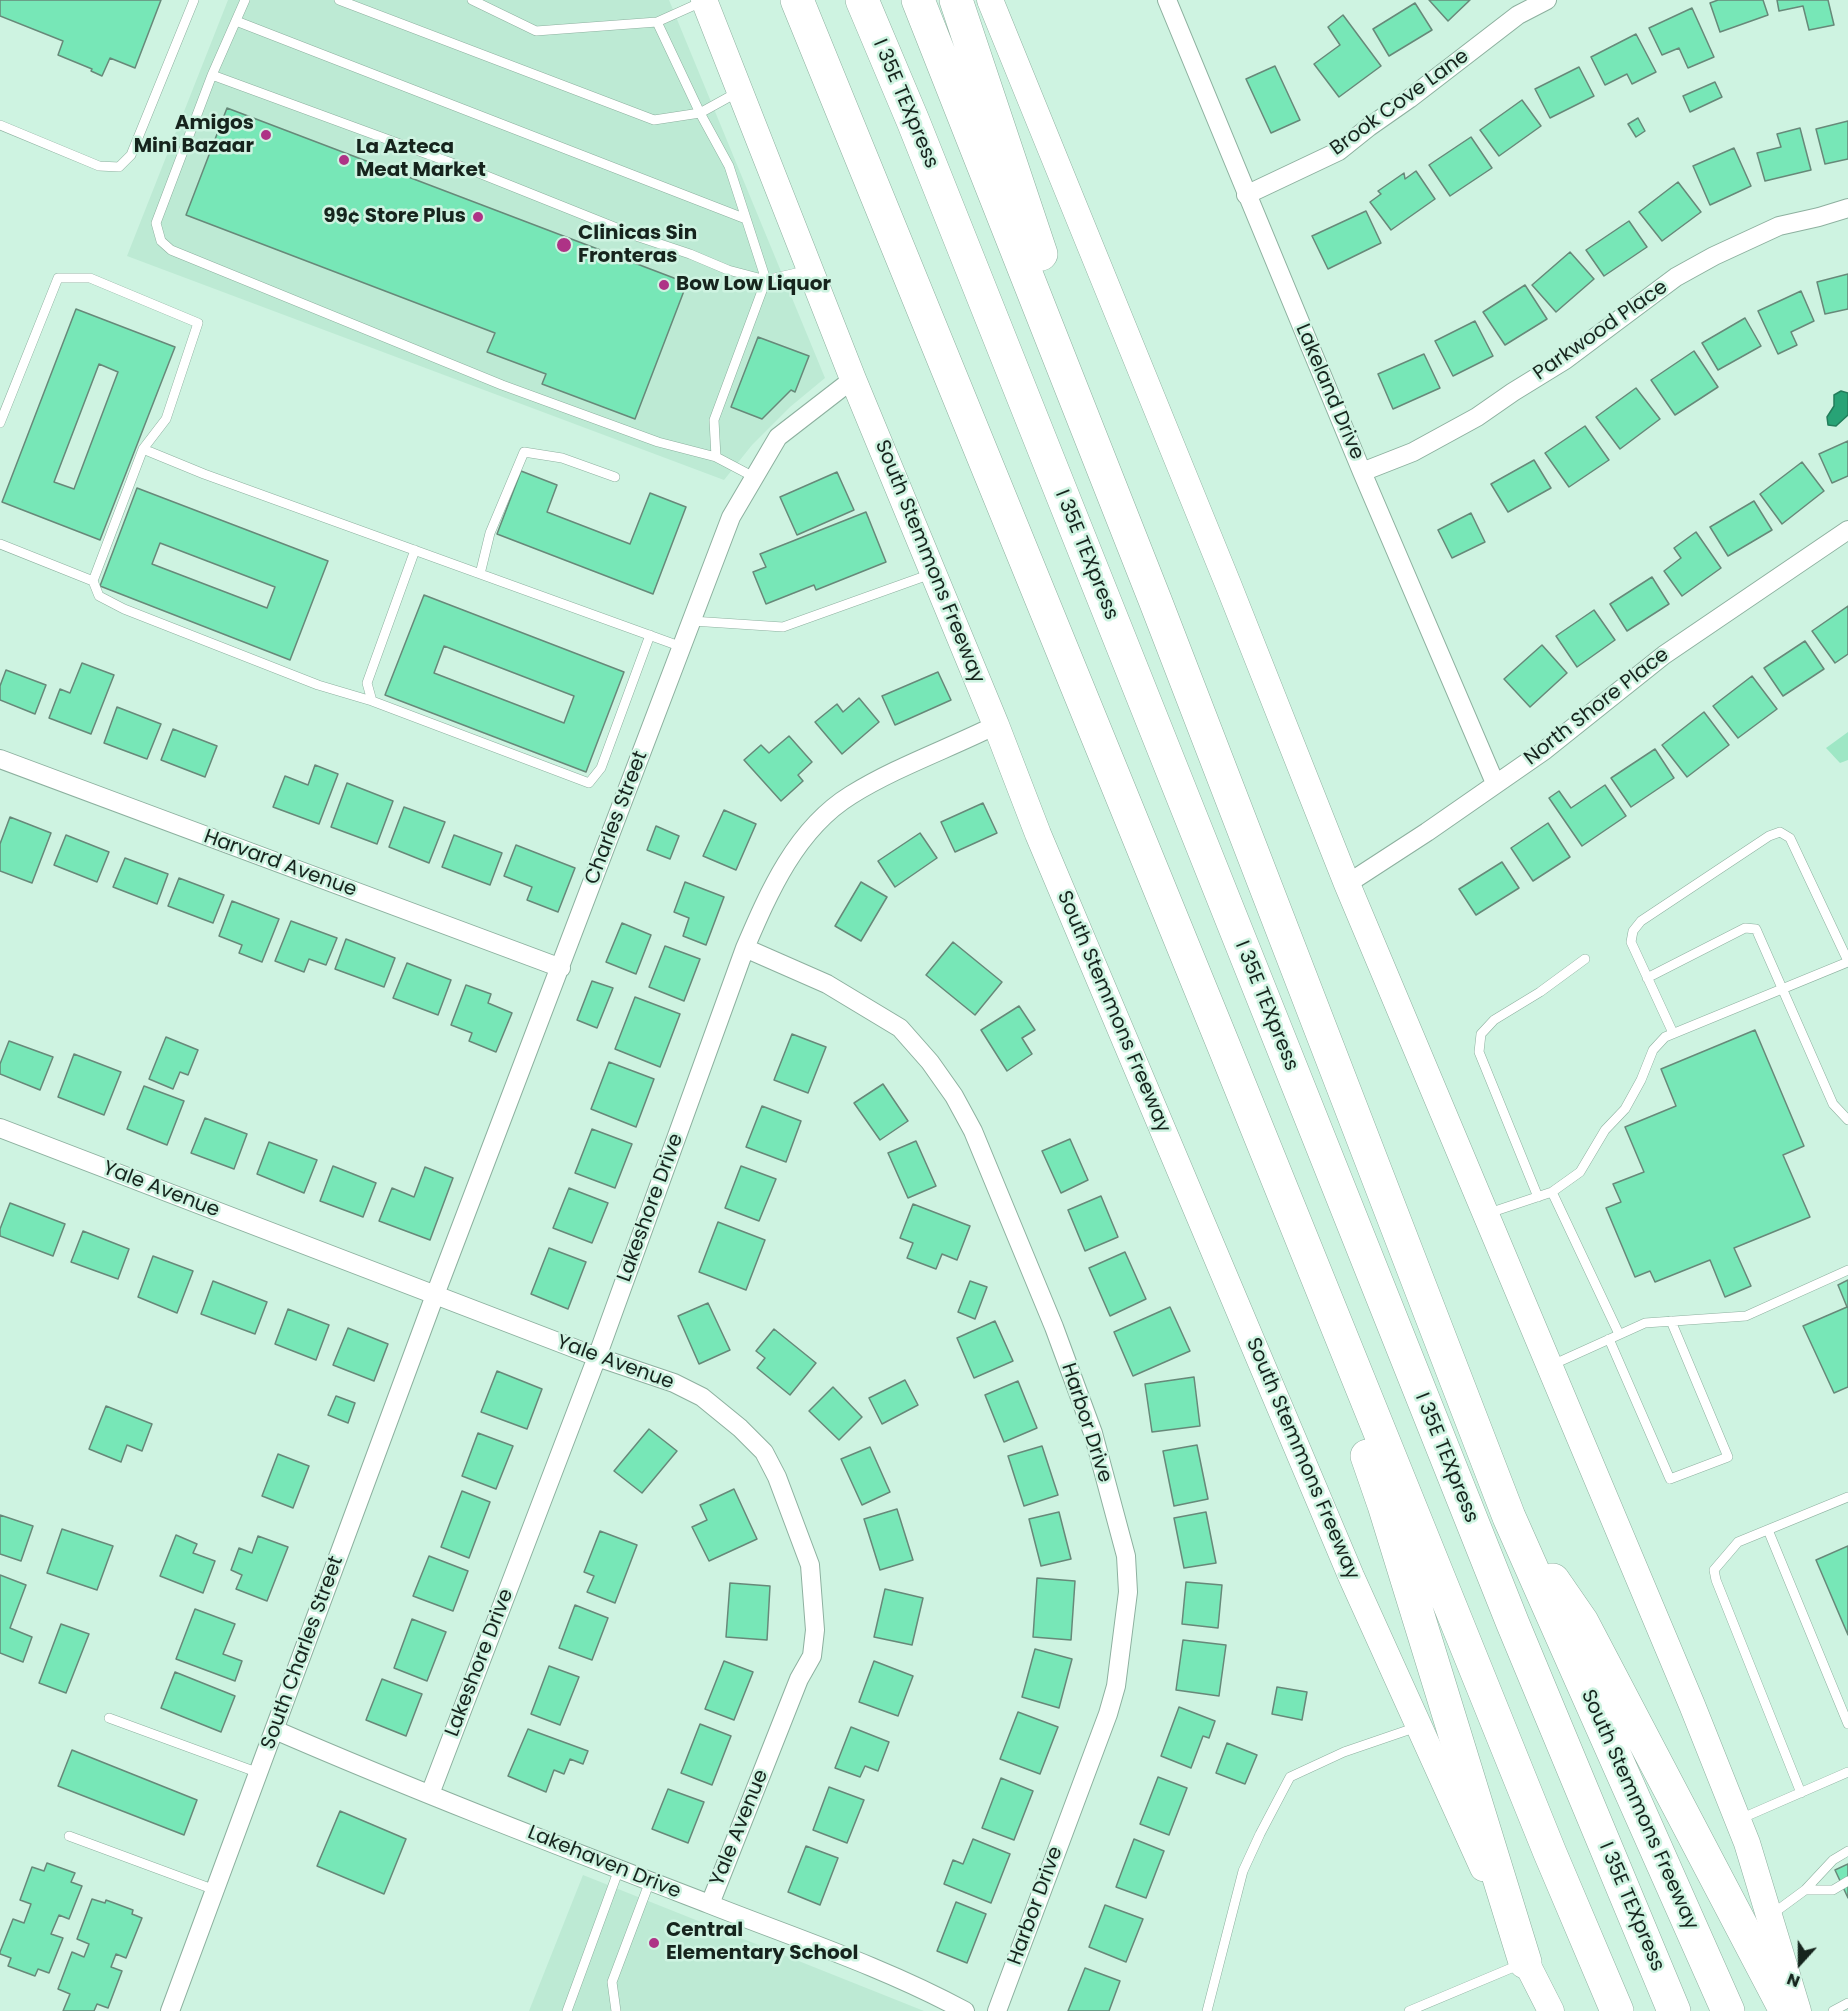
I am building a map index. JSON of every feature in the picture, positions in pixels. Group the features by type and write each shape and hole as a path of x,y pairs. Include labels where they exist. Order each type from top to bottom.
{"highway":[{"path":"775,0 906,267"},
{"path":"797,0 1223,1044 1550,1854 1617,2011"},
{"name":"I 35E TEXpress","path":"862,0 931,165 1512,1624 1674,2011"},
{"name":"South Stemmons Freeway","path":"918,0 1155,600 1509,1517 1728,2011"},
{"path":"956,0 1155,600"},
{"path":"1223,1044 1384,1505 1525,1962"},
{"path":"1509,1517 1582,1622 1786,2011"}],"main road":[{"name":"South Stemmons Freeway","path":"704,0 810,270 1056,878 1351,1576 1525,1962 1551,2011"},
{"path":"990,0 1228,584 1347,884 1692,1705 1747,1843 1798,2011"}],"street":[{"name":"Lakeland Drive","path":"1167,0 1362,472 1495,783"},
{"name":"Brook Cove Lane","path":"1246,195 1340,151 1518,15 1547,0"},
{"name":"Parkwood Place","path":"1362,472 1413,452 1477,417 1565,360 1676,277 1714,256 1779,226 1848,208"},
{"name":"Charles Street","path":"435,1295 731,517 778,437 854,379"},
{"name":"North Shore Place","path":"1347,884 1545,750 1664,655 1848,530"},
{"name":"Lakeshore Drive","path":"430,1794 597,1357 745,948 769,894 789,858 820,820 850,795 996,725"},
{"name":"Harvard Avenue","path":"0,759 561,968"},
{"name":"Harbor Drive","path":"745,948 827,984 900,1028 930,1062 954,1096 973,1131 1054,1327 1093,1433 1126,1556 1128,1592 1116,1686 1108,1714 997,2011"},
{"name":"Yale Avenue","path":"0,1128 597,1357 674,1383 702,1397 740,1428 764,1452 777,1477 810,1564 815,1630 812,1656 799,1679 710,1905"},
{"name":"South Charles Street","path":"170,2011 435,1295"},
{"name":"Lakehaven Drive","path":"275,1730 363,1768 849,1959 934,1995 965,2011"}],"lane":[{"path":"0,125 99,166 118,167 131,155 194,0"},
{"path":"245,0 212,75 156,223 161,241 171,250 502,385 658,442 716,457 754,477"},
{"path":"339,0 654,120 700,113 740,91"},
{"path":"472,0 536,31 657,22 704,0"},
{"path":"236,21 746,219"},
{"path":"657,22 700,113 729,166 766,280 714,420 716,457"},
{"path":"212,75 479,173 728,270 766,280 810,270"},
{"path":"0,423 58,278 90,278 198,323 166,419 144,449 93,581 99,596 124,609 318,685 372,700 589,783 601,768 650,635"},
{"path":"144,449 204,474 682,647"},
{"path":"480,574 490,533 524,452 562,458 615,477"},
{"path":"0,544 93,581"},
{"path":"372,700 367,683 415,550"},
{"path":"692,621 783,627 933,573"},
{"path":"1486,1214 1552,1192 1580,1172 1605,1130 1625,1109 1641,1080 1653,1050 1665,1037 1848,962 1790,838 1780,832 1769,836 1641,921 1633,931 1631,942 1673,1033"},
{"path":"1647,978 1745,928 1756,929 1784,988 1833,1104 1848,1120"},
{"path":"1538,1197 1479,1052 1481,1035 1494,1020 1540,992 1585,959"},
{"path":"1552,1192 1619,1334"},
{"path":"1550,1366 1645,1323 1746,1316 1848,1270"},
{"path":"1609,1339 1670,1479 1728,1457 1671,1321"},
{"path":"1801,1793 1714,1570 1738,1542 1848,1497"},
{"path":"1768,1530 1848,1724"},
{"path":"109,1718 259,1773"},
{"path":"1207,2011 1243,1872 1290,1777 1344,1752 1419,1726"},
{"path":"1738,1820 1848,1772"},
{"path":"69,1836 215,1890"},
{"path":"1769,1917 1805,1890 1833,1860 1848,1851"},
{"path":"567,2011 619,1869"},
{"path":"616,2011 612,1982 651,1881"},
{"path":"1805,1890 1833,1890 1848,1881"},
{"path":"1410,2011 1525,1962"},
{"path":"1833,2011 1848,2003"}],"shaded area":[{"path":"228,0 669,0 825,378 790,407 752,445 724,480 127,256"},
{"path":"1841,391 1848,393 1848,415 1836,426 1828,425 1827,417 1834,406 1834,395"},
{"path":"1848,732 1848,760 1840,763 1826,748"},
{"name":"Central Elementary School","path":"583,1875 924,2011 529,2011"}],"building":[{"path":"0,0 161,0 135,68 110,58 102,76 91,71 92,69 58,55 63,41 0,16"},
{"path":"1429,0 1470,0 1448,21"},
{"path":"1718,0 1763,0 1768,15 1720,32 1710,3"},
{"path":"1777,0 1828,0 1834,25 1809,30 1803,6 1779,11"},
{"path":"1415,3 1432,30 1389,56 1373,29"},
{"path":"1692,8 1714,57 1688,68 1679,48 1662,55 1649,28"},
{"path":"1343,15 1381,66 1339,97 1314,64 1340,45 1328,27"},
{"path":"1636,34 1656,72 1632,84 1627,74 1605,85 1591,57"},
{"path":"1275,66 1300,120 1271,133 1246,79"},
{"path":"1579,67 1594,96 1550,118 1535,89"},
{"path":"1715,82 1722,97 1690,112 1683,96"},
{"path":"1522,100 1541,126 1499,156 1480,130"},
{"path":"227,108 687,283 635,419 542,384 546,374 487,352 495,333 186,215"},
{"path":"1638,118 1645,131 1636,137 1628,124"},
{"path":"1848,121 1848,159 1825,164 1816,129"},
{"path":"1800,128 1811,170 1765,181 1757,153 1781,147 1777,134"},
{"path":"1471,137 1492,168 1450,196 1429,165"},
{"path":"1734,148 1751,186 1710,205 1693,166"},
{"path":"1416,171 1435,199 1391,230 1370,202 1381,194 1378,191 1404,173 1405,179"},
{"path":"1678,182 1701,212 1662,241 1639,212"},
{"path":"1366,211 1381,243 1328,269 1312,236"},
{"path":"1629,221 1647,247 1604,276 1586,250"},
{"path":"1570,252 1594,279 1556,312 1532,285"},
{"path":"1848,274 1848,309 1825,314 1817,282"},
{"path":"1525,285 1547,319 1505,345 1483,312"},
{"path":"1801,291 1814,321 1791,332 1797,345 1778,354 1758,311"},
{"path":"76,309 175,347 100,540 2,502","holes":["99,364 118,372 74,489 54,482"]},
{"path":"1745,318 1761,346 1718,370 1702,343"},
{"path":"1475,321 1493,356 1453,376 1435,341"},
{"path":"758,337 809,356 795,392 791,390 762,419 731,407"},
{"path":"1694,351 1718,387 1675,415 1651,380"},
{"path":"1424,354 1440,388 1393,409 1378,374"},
{"path":"1636,388 1660,419 1620,449 1596,417"},
{"path":"1585,426 1609,460 1569,487 1545,453"},
{"path":"1848,441 1848,476 1832,483 1819,454"},
{"path":"1534,460 1551,488 1508,512 1491,484"},
{"path":"1802,462 1824,491 1782,524 1760,494"},
{"path":"521,471 557,485 547,512 630,544 650,493 686,507 653,594 497,534"},
{"path":"837,472 854,510 797,535 780,497"},
{"path":"137,488 328,561 290,660 100,586","holes":["160,543 275,587 267,608 152,564"]},
{"path":"1754,501 1772,530 1728,556 1710,527"},
{"path":"866,512 886,562 816,590 814,585 766,604 753,572 766,567 760,554"},
{"path":"1471,513 1485,542 1452,558 1438,530"},
{"path":"1696,532 1721,568 1682,596 1664,571 1681,558 1674,548"},
{"path":"1652,577 1669,604 1627,631 1610,604"},
{"path":"424,595 624,672 586,772 385,695","holes":["444,646 574,696 564,723 434,673"]},
{"path":"1848,606 1848,654 1835,663 1812,631"},
{"path":"1594,610 1615,640 1577,667 1556,636"},
{"path":"1805,641 1824,669 1783,696 1764,668"},
{"path":"1542,645 1567,673 1530,707 1504,679"},
{"path":"82,663 114,675 91,734 49,718 60,689 70,693"},
{"path":"6,670 46,685 35,714 0,700 0,686"},
{"path":"938,672 951,700 895,725 882,696"},
{"path":"1752,676 1777,709 1738,738 1713,706"},
{"path":"859,698 879,722 842,754 815,722 837,704 843,712"},
{"path":"117,707 161,724 147,759 104,743"},
{"path":"1704,712 1729,745 1687,777 1662,745"},
{"path":"173,729 217,746 205,777 161,760"},
{"path":"789,736 812,762 798,775 803,781 781,801 744,760 761,745 769,753"},
{"path":"1655,749 1674,778 1631,807 1611,778"},
{"path":"315,765 338,774 319,824 273,807 285,776 308,785"},
{"path":"347,783 393,801 377,844 331,827"},
{"path":"1605,785 1626,816 1582,846 1549,798 1559,791 1571,808"},
{"path":"983,803 997,833 955,852 941,822"},
{"path":"404,807 445,822 429,863 389,847"},
{"path":"724,810 756,824 736,870 703,856"},
{"path":"10,817 51,833 32,883 0,871 0,844"},
{"path":"1548,823 1570,857 1533,881 1511,848"},
{"path":"656,826 679,836 670,859 647,850"},
{"path":"920,833 937,858 895,887 878,861"},
{"path":"66,835 109,852 97,882 54,865"},
{"path":"454,835 502,853 490,885 442,867"},
{"path":"516,845 575,868 558,912 527,900 532,887 504,876"},
{"path":"125,858 168,874 157,904 113,887"},
{"path":"1502,862 1519,888 1476,915 1459,889"},
{"path":"179,878 224,895 213,923 168,906"},
{"path":"685,882 724,897 706,945 683,936 689,918 674,912"},
{"path":"861,882 887,897 861,941 835,926"},
{"path":"232,901 279,919 262,962 239,953 242,945 219,936"},
{"path":"291,921 337,938 326,965 309,959 304,972 275,961"},
{"path":"622,923 651,935 636,974 606,962"},
{"path":"346,939 395,958 384,987 335,969"},
{"path":"953,942 1002,982 975,1015 926,975"},
{"path":"665,946 700,959 684,1001 649,987"},
{"path":"407,963 451,980 438,1015 393,998"},
{"path":"592,981 613,988 597,1028 577,1020"},
{"path":"466,985 491,994 488,1003 512,1013 496,1052 469,1041 472,1033 451,1025"},
{"path":"635,997 680,1014 660,1067 615,1049"},
{"path":"1019,1006 1035,1030 1022,1038 1032,1054 1007,1071 981,1030"},
{"path":"1755,1030 1804,1146 1783,1155 1810,1217 1734,1248 1751,1286 1725,1297 1710,1260 1655,1282 1650,1271 1635,1277 1606,1208 1621,1202 1613,1184 1644,1172 1625,1127 1676,1106 1661,1069"},
{"path":"792,1034 826,1047 808,1093 774,1080"},
{"path":"166,1037 198,1050 188,1075 180,1072 173,1089 149,1079"},
{"path":"9,1041 53,1057 40,1090 0,1074 0,1064"},
{"path":"74,1054 121,1072 104,1115 58,1097"},
{"path":"609,1062 654,1079 636,1127 591,1109"},
{"path":"883,1084 908,1121 880,1140 854,1103"},
{"path":"144,1086 184,1101 167,1145 127,1129"},
{"path":"762,1106 801,1121 786,1162 746,1147"},
{"path":"205,1118 247,1134 234,1169 191,1153"},
{"path":"592,1129 632,1144 615,1188 575,1173"},
{"path":"1070,1139 1088,1180 1061,1193 1042,1151"},
{"path":"916,1141 936,1186 908,1198 888,1153"},
{"path":"269,1142 317,1160 304,1193 257,1174"},
{"path":"333,1166 376,1183 363,1217 320,1201"},
{"path":"741,1166 776,1179 759,1221 725,1208"},
{"path":"425,1167 453,1178 430,1240 379,1221 392,1188 414,1197"},
{"path":"569,1188 608,1203 592,1243 553,1228"},
{"path":"1101,1196 1118,1237 1085,1251 1068,1210"},
{"path":"10,1203 65,1224 53,1256 0,1236 0,1229"},
{"path":"913,1204 970,1226 957,1260 942,1254 936,1269 907,1258 913,1243 900,1238"},
{"path":"718,1222 765,1240 746,1290 699,1272"},
{"path":"83,1231 129,1249 118,1279 71,1262"},
{"path":"549,1248 586,1262 568,1309 531,1294"},
{"path":"1125,1252 1146,1299 1110,1316 1089,1268"},
{"path":"153,1256 193,1271 177,1313 138,1297"},
{"path":"1848,1280 1848,1387 1834,1393 1803,1326 1847,1307 1838,1285"},
{"path":"213,1281 267,1302 255,1334 201,1314"},
{"path":"970,1281 987,1287 975,1319 958,1312"},
{"path":"708,1303 730,1350 699,1364 678,1316"},
{"path":"1170,1307 1190,1351 1133,1376 1114,1332"},
{"path":"288,1309 329,1325 316,1360 275,1344"},
{"path":"995,1321 1013,1361 974,1378 957,1338"},
{"path":"348,1328 388,1344 374,1381 333,1365"},
{"path":"774,1329 816,1363 790,1395 757,1368 765,1358 756,1351"},
{"path":"497,1371 542,1389 527,1429 481,1412"},
{"path":"1194,1377 1200,1426 1152,1432 1145,1384"},
{"path":"905,1380 918,1405 882,1424 869,1398"},
{"path":"1018,1381 1037,1428 1004,1442 985,1395"},
{"path":"833,1387 862,1417 839,1440 809,1411"},
{"path":"336,1396 355,1403 348,1423 328,1415"},
{"path":"106,1406 152,1424 142,1451 127,1445 121,1462 89,1449"},
{"path":"649,1429 677,1451 642,1493 614,1471"},
{"path":"478,1433 513,1446 496,1489 462,1476"},
{"path":"1197,1445 1208,1499 1174,1506 1163,1451"},
{"path":"1042,1446 1058,1495 1024,1506 1008,1456"},
{"path":"870,1447 890,1492 862,1505 841,1459"},
{"path":"278,1454 309,1466 293,1508 262,1496"},
{"path":"734,1489 757,1539 709,1561 692,1527 707,1520 700,1505"},
{"path":"462,1491 490,1502 469,1558 441,1547"},
{"path":"897,1509 913,1560 880,1570 864,1519"},
{"path":"1059,1512 1071,1559 1041,1566 1029,1519"},
{"path":"1206,1512 1216,1563 1184,1568 1174,1518"},
{"path":"0,1515 33,1526 21,1561 0,1554"},
{"path":"62,1529 113,1546 97,1590 47,1573"},
{"path":"600,1531 637,1545 615,1603 587,1592 594,1576 584,1572"},
{"path":"176,1535 197,1544 193,1553 215,1561 203,1593 160,1576"},
{"path":"258,1536 288,1547 267,1601 236,1589 242,1575 231,1570 239,1548 252,1553"},
{"path":"1848,1546 1848,1635 1816,1560"},
{"path":"429,1556 468,1571 453,1611 413,1596"},
{"path":"0,1575 26,1585 10,1628 32,1637 23,1662 0,1653"},
{"path":"1037,1578 1075,1581 1071,1640 1033,1637"},
{"path":"1186,1582 1222,1585 1218,1628 1182,1624"},
{"path":"730,1583 770,1586 767,1640 726,1637"},
{"path":"885,1589 923,1598 912,1645 874,1637"},
{"path":"575,1605 608,1618 592,1660 559,1648"},
{"path":"195,1609 235,1624 223,1654 242,1661 235,1681 176,1659"},
{"path":"412,1619 446,1632 427,1681 394,1668"},
{"path":"61,1624 89,1634 66,1693 39,1683"},
{"path":"1183,1640 1226,1645 1219,1696 1176,1690"},
{"path":"1035,1649 1072,1659 1059,1708 1022,1697"},
{"path":"724,1661 753,1672 734,1720 705,1709"},
{"path":"874,1661 913,1676 898,1716 859,1702"},
{"path":"549,1666 579,1677 560,1725 531,1714"},
{"path":"175,1672 235,1696 221,1732 161,1708"},
{"path":"382,1679 422,1694 406,1736 366,1720"},
{"path":"1277,1687 1307,1692 1302,1720 1272,1714"},
{"path":"1179,1707 1215,1721 1209,1738 1203,1736 1191,1768 1161,1756"},
{"path":"1018,1712 1058,1727 1040,1774 1000,1759"},
{"path":"700,1724 731,1736 712,1785 681,1773"},
{"path":"851,1727 889,1742 878,1771 865,1766 860,1777 835,1768"},
{"path":"528,1729 588,1751 583,1764 570,1759 564,1774 554,1770 546,1792 508,1776"},
{"path":"1227,1743 1257,1755 1245,1784 1216,1773"},
{"path":"72,1750 197,1800 184,1835 58,1786"},
{"path":"1158,1777 1187,1788 1169,1835 1140,1824"},
{"path":"1001,1778 1033,1791 1014,1840 982,1828"},
{"path":"829,1787 864,1800 847,1843 813,1830"},
{"path":"668,1789 704,1802 688,1843 652,1829"},
{"path":"340,1811 406,1839 384,1894 317,1866"},
{"path":"973,1839 1010,1854 991,1903 944,1884 953,1860 963,1864"},
{"path":"1134,1839 1164,1851 1146,1898 1116,1887"},
{"path":"806,1846 838,1858 820,1905 788,1892"},
{"path":"47,1863 75,1873 71,1882 82,1886 69,1919 59,1915 51,1934 63,1938 49,1973 38,1969 35,1976 8,1966 11,1958 0,1952 13,1919 24,1923 31,1904 20,1900 32,1867 44,1871"},
{"path":"1848,1864 1848,1898 1835,1870"},
{"path":"92,1899 105,1903 106,1900 133,1910 132,1914 142,1918 126,1958 116,1954 111,1967 122,1971 108,2008 97,2004 94,2011 63,2011 70,1994 58,1989 72,1952 84,1957 89,1944 77,1939"},
{"path":"956,1902 986,1914 967,1963 937,1951"},
{"path":"1105,1905 1143,1919 1126,1962 1089,1947"},
{"path":"1085,1968 1120,1981 1109,2011 1068,2011"}],"place":[{"name":"Amigos Mini Bazaar","path":"266,135"},
{"name":"La Azteca Meat Market","path":"344,160"},
{"name":"99¢ Store Plus","path":"478,217"},
{"name":"Clinicas Sin Fronteras","path":"564,245"},
{"name":"Bow Low Liquor","path":"664,285"},
{"name":"Central Elementary School","path":"654,1943"}]}
